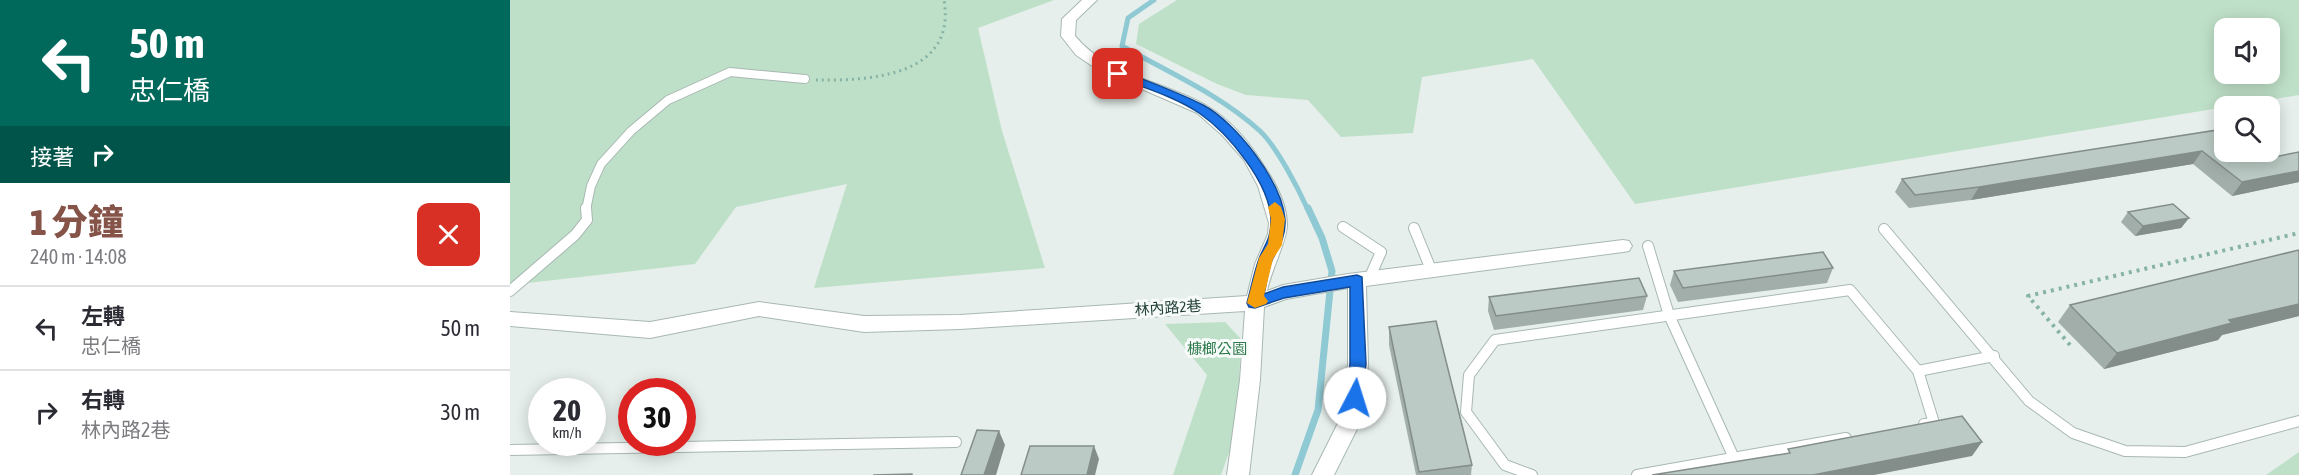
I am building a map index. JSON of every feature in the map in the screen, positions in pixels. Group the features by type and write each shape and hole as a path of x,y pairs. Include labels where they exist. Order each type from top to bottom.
{"street":[{"path":"1087,2 1066,22 1065,33 1076,50 1118,74 1201,108 1216,120 1248,154 1272,194 1278,219 1275,245 1266,258 1255,303 1250,380 1238,475"},
{"name":"林內路2巷","path":"510,319 650,330 759,309 864,324 960,322 1255,303 1283,292 1358,280 1623,246"},
{"path":"1323,475 1353,415 1358,364 1358,280"}],"lane":[{"path":"510,291 574,235 587,220 586,206 591,186 601,164 631,131 668,100 730,72 805,79"},
{"path":"1343,227 1382,252 1358,280"},
{"path":"1414,228 1432,272"},
{"path":"1884,229 1994,356 2029,401 2073,433 2125,451 2185,452 2299,421"},
{"path":"1648,246 1669,315 1734,458"},
{"path":"1532,475 1504,465 1466,412 1469,375 1495,340 1850,290 1918,371 1934,423 1910,427"},
{"path":"1918,371 1994,356"},
{"path":"1637,475 1863,435"},
{"path":"510,450 956,442"}],"path":[{"path":"805,79 856,82 889,74 930,55 944,36 947,16 944,0"},
{"path":"2070,345 2028,296 2299,233"}],"green space":[{"path":"510,0 1054,0 978,28 1002,131 1045,268 814,288 847,184 736,207 695,264 510,285"},
{"path":"1177,0 2299,0 2299,95 2280,98 2280,96 2214,96 2214,109 1635,204 1533,59 1422,77 1413,133 1341,137 1308,100 1246,95 1217,84 1136,44 1139,24"},
{"name":"槺榔公園","path":"1225,322 1241,339 1237,430 1221,475 1173,475 1207,375 1165,324"},
{"path":"2299,452 2299,475 2266,475"}],"building":[{"path":"2214,131 2214,160 2202,151 1915,195 1902,179"},
{"path":"2299,152 2299,171 2242,182 2216,162 2280,162 2280,156"},
{"path":"2173,204 2189,218 2143,226 2128,212"},
{"path":"2299,250 2299,304 2229,320 2232,323 2117,353 2070,305"},
{"path":"1823,252 1833,268 1683,288 1674,271"},
{"path":"1639,278 1647,296 1496,316 1489,297"},
{"path":"1436,321 1472,465 1419,472 1389,327"},
{"path":"1962,416 1982,442 1813,475 1652,475 1790,453 1788,449"},
{"path":"977,430 999,431 984,475 961,475"},
{"path":"1030,446 1094,446 1087,475 1021,475"}],"waterway":[{"path":"1154,0 1128,18 1122,46 1211,95 1260,131 1280,157 1308,210"},
{"path":"1295,475 1318,410 1332,271 1322,238 1308,208"}],"slow traffic":[{"path":"1261,301 1255,303 1266,258 1275,245 1278,219 1275,207"}],"route":[{"path":"1118,74 1201,108 1216,120 1248,154 1260,173 1272,194 1278,219 1275,245 1266,258 1255,303 1283,292 1357,281 1358,364 1355,398"}]}
